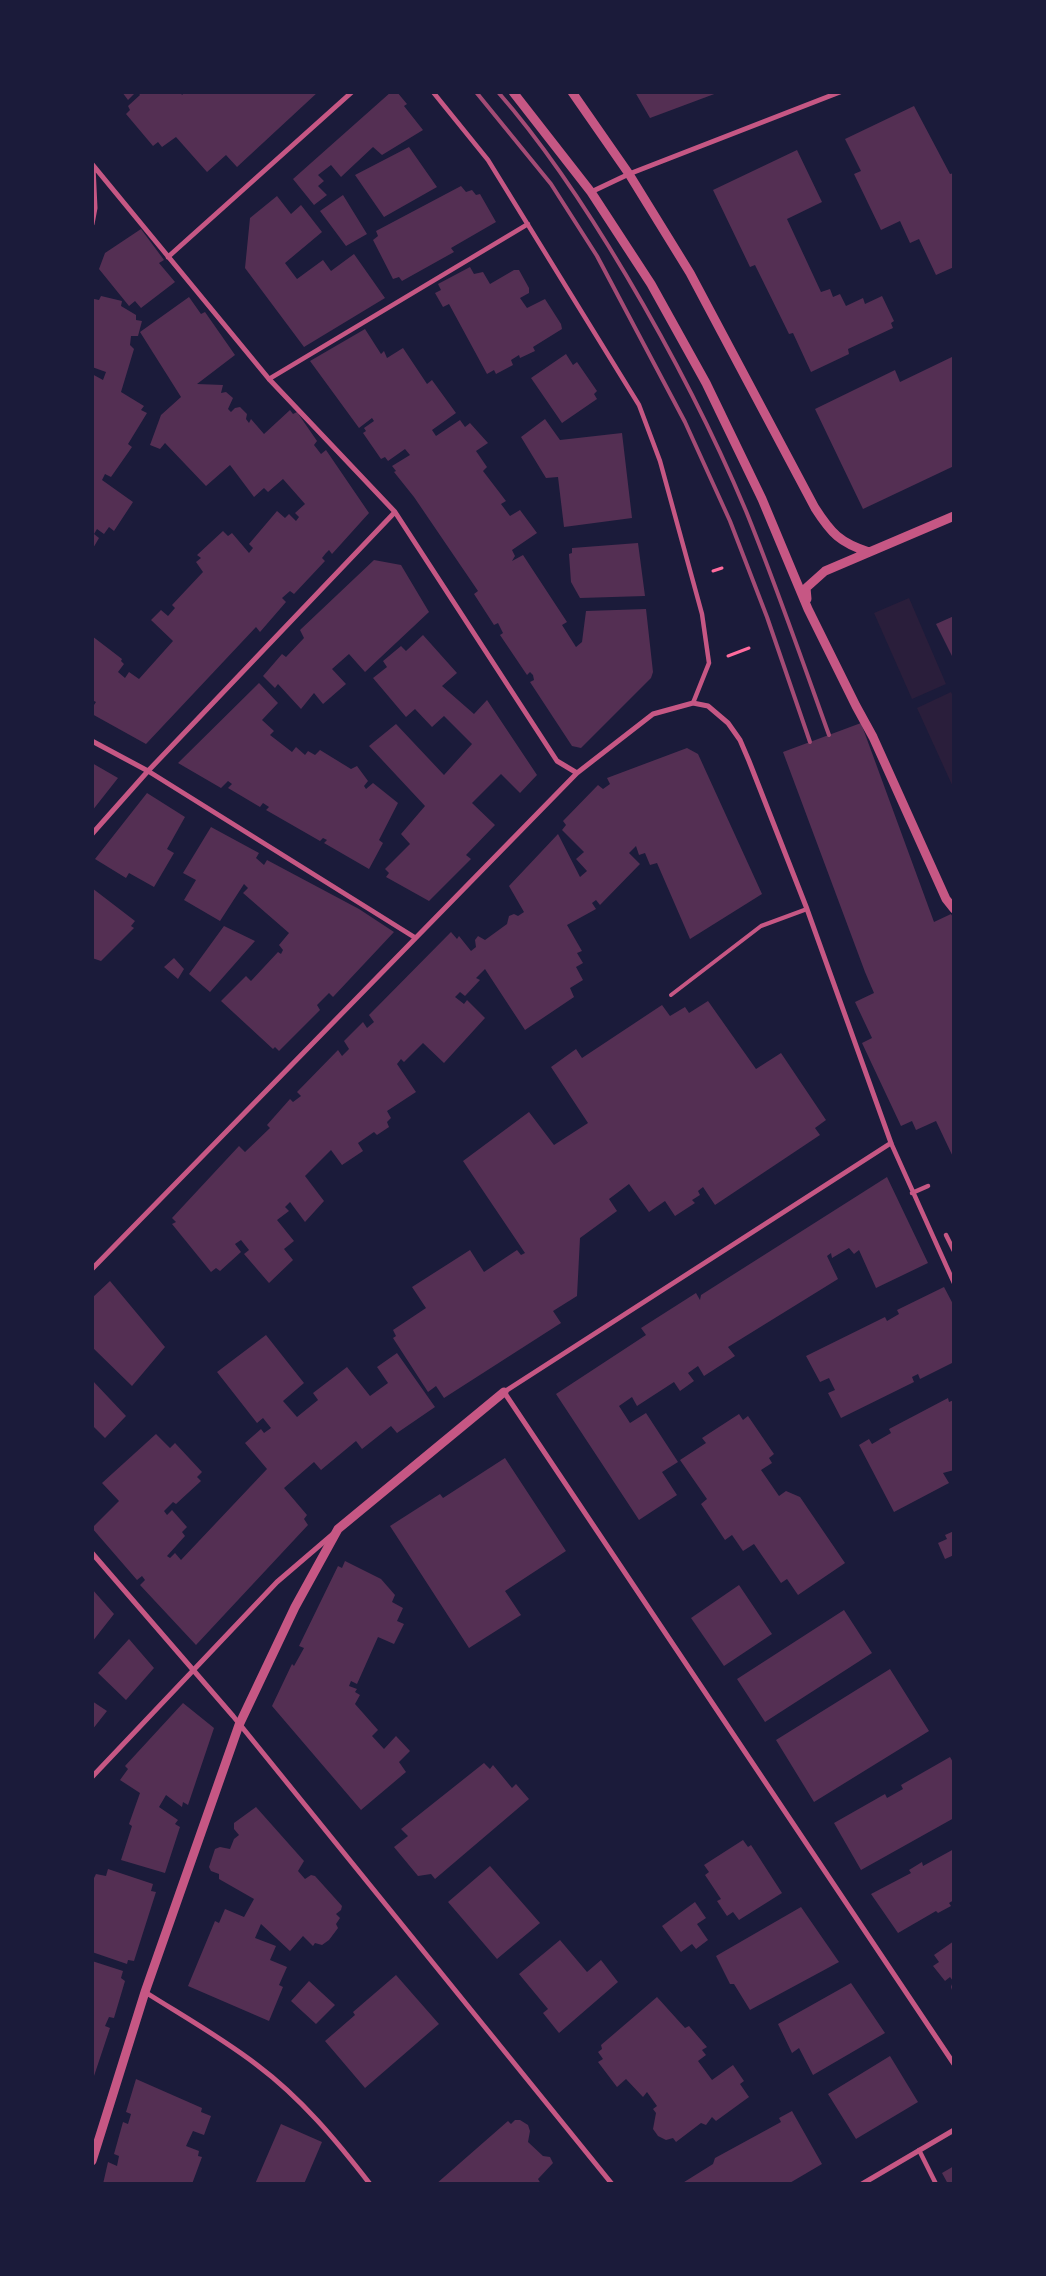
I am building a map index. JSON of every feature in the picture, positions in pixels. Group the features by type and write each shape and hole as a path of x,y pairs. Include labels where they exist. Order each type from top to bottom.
{"street":[{"path":"168,256 352,92"},
{"path":"433,92 488,160 639,405 660,461 702,614 709,663 693,703"},
{"path":"513,92 591,192 652,284 706,383 762,499 808,609 873,736 946,899 954,908"},
{"path":"572,92 629,174 690,273 815,508 831,532 852,547 868,552"},
{"path":"591,192 629,174 840,92"},
{"path":"93,165 269,379 395,512 557,761 577,773"},
{"path":"92,224 95,208 93,165"},
{"path":"269,379 528,224"},
{"path":"92,834 148,771 395,512"},
{"path":"808,609 806,588 825,571 953,517"},
{"path":"92,1269 414,937 577,773 653,714 693,703 708,706 728,723 740,740 807,909 890,1143 954,1283"},
{"path":"92,741 148,771 414,937"},
{"path":"92,1777 277,1582 504,1392 890,1143"},
{"path":"912,1193 928,1186"},
{"path":"946,1235 954,1251"},
{"path":"504,1392 954,2064"},
{"path":"92,2161 145,1992 239,1725 295,1607 338,1529"},
{"path":"92,1553 193,1669 612,2184"},
{"path":"145,1992 229,2045 281,2084 309,2110 370,2184"},
{"path":"862,2184 954,2130"},
{"path":"919,2150 936,2184"}],"lane":[{"path":"671,995 761,926 807,909"}],"shaded area":[{"path":"909,598 946,684 912,699 874,613"},
{"path":"951,692 954,698 953,787 917,708"}],"building":[{"path":"122,92 136,92 128,100"},
{"path":"138,92 180,92 182,95 185,92 318,92 237,167 226,155 207,172 176,137 162,147 158,142 153,146 126,114 130,110 128,106 140,95"},
{"path":"391,92 397,92 407,104 404,106 423,130 382,155 373,147 341,177 331,165 318,175 324,181 318,186 327,195 314,205 293,179"},
{"path":"635,92 717,92 717,93 650,118"},
{"path":"914,106 950,174 954,173 954,267 936,275 919,239 910,243 900,221 881,230 854,174 861,171 845,139"},
{"path":"409,147 437,187 384,217 355,175"},
{"path":"797,150 822,202 787,219 821,292 830,289 833,297 840,294 846,306 863,298 865,304 882,296 894,321 891,323 893,328 848,349 849,354 811,372 793,333 789,334 755,265 750,267 713,190"},
{"path":"461,186 466,192 472,190 476,195 480,194 496,222 451,248 454,252 402,281 399,277 393,279 373,240 378,236 376,231"},
{"path":"343,195 367,234 346,246 320,211"},
{"path":"277,196 291,214 301,205 322,232 285,263 297,279 323,260 331,271 354,254 385,298 304,347 245,268 250,218"},
{"path":"141,229 164,260 159,263 175,282 141,308 135,301 129,306 99,269 105,253"},
{"path":"470,267 474,274 483,272 490,284 514,270 519,270 529,288 529,293 520,298 527,308 545,299 561,324 562,329 533,347 535,351 520,358 519,355 511,360 513,365 496,374 494,370 487,374 449,304 443,307 435,293 441,290 438,284"},
{"path":"101,296 122,301 121,306 136,315 136,320 142,321 138,336 131,336 130,345 134,349 121,392 144,406 141,410 147,413 128,444 132,447 111,477 105,474 102,480 133,502 114,531 109,527 104,534 97,529 94,534 99,538 92,550 92,374 103,380 106,372 92,367 92,304 94,299 99,300"},
{"path":"189,297 201,314 205,312 235,355 197,384 223,385 221,393 226,392 233,398 228,409 231,412 235,408 240,407 247,414 246,419 249,423 251,419 264,434 290,410 293,414 297,412 317,441 314,445 321,454 326,450 369,513 332,554 329,550 326,553 322,558 325,561 294,594 290,591 282,598 286,602 260,632 256,627 146,744 92,714 92,708 96,702 92,700 92,636 122,659 121,661 124,664 118,672 125,678 129,672 139,679 173,641 151,620 161,610 168,616 175,608 172,605 203,572 196,562 201,558 197,555 223,531 228,536 232,533 249,553 253,548 249,544 277,511 285,518 289,514 296,521 299,517 295,513 305,504 283,479 268,492 264,488 254,497 230,465 206,486 165,443 160,449 150,445 161,415 181,397 140,332"},
{"path":"365,329 381,354 384,351 387,358 403,348 427,384 432,380 456,413 432,430 436,436 460,420 465,427 470,423 488,443 476,451 487,467 483,471 506,501 501,504 510,516 520,510 537,533 512,550 515,556 512,561 523,555 567,622 562,625 576,647 582,642 586,611 646,609 653,672 651,678 581,748 572,746 530,682 534,680 533,675 530,672 527,675 500,635 503,633 498,623 494,625 474,594 478,591 414,497 394,472 396,471 392,466 410,455 405,449 388,461 385,457 381,459 363,433 366,431 364,428 374,421 372,418 359,428 310,361"},
{"path":"566,354 573,365 577,362 597,391 594,394 597,399 562,423 531,378"},
{"path":"954,356 954,466 863,509 815,409 895,370 900,382"},
{"path":"545,419 560,440 622,433 632,518 564,527 558,477 546,478 521,437"},
{"path":"638,543 645,596 580,598 571,582 569,554 572,553 572,548"},
{"path":"374,560 401,565 429,612 365,672 349,654 332,669 346,684 323,704 314,693 301,709 278,684 275,688 263,676 282,654 286,657 304,638 300,630"},
{"path":"954,616 954,660 936,624"},
{"path":"423,635 457,673 442,686 474,714 487,700 537,775 520,793 501,774 472,803 495,825 466,855 471,859 429,901 386,877 389,873 385,869 410,844 401,834 425,806 369,746 396,724 444,775 472,744 444,716 432,727 415,709 406,717 373,678 387,667 383,661 401,646 406,651"},
{"path":"259,683 278,703 262,720 274,731 270,735 292,752 296,747 305,755 308,751 315,755 320,750 351,769 357,766 368,781 364,786 366,789 373,783 398,803 379,840 383,843 369,869 324,843 327,840 323,838 320,841 266,810 269,807 263,803 260,807 228,788 232,784 228,781 221,788 178,763"},
{"path":"861,723 934,922 951,914 954,919 954,1159 936,1121 916,1130 912,1121 901,1126 862,1043 872,1038 855,1002 874,993 783,752"},
{"path":"687,748 698,754 762,894 690,939 657,863 650,865 645,853 639,855 636,846 629,853 640,864 600,905 596,900 592,903 596,909 567,925 582,951 577,953 583,963 576,967 583,980 570,988 574,997 525,1030 485,969 476,978 480,980 465,996 460,992 455,997 464,1004 467,1000 485,1018 444,1063 423,1043 404,1062 401,1059 397,1064 416,1092 387,1111 391,1118 387,1122 389,1127 377,1135 374,1132 358,1143 363,1151 342,1165 331,1150 305,1176 324,1201 305,1222 290,1202 285,1207 289,1211 277,1220 294,1241 284,1249 293,1260 269,1283 244,1254 249,1250 241,1240 235,1244 241,1252 220,1271 216,1268 211,1272 172,1224 176,1222 172,1218 239,1146 245,1152 270,1128 267,1125 290,1099 293,1102 301,1096 297,1092 338,1050 342,1056 349,1049 344,1041 363,1022 367,1028 374,1022 369,1015 451,932 457,939 459,936 471,951 476,947 475,940 478,936 485,940 507,924 509,916 514,914 518,916 524,912 509,886 558,834 580,877 587,871 576,859 584,852 562,830 566,825 563,821 598,785 603,789 610,784 607,778"},
{"path":"92,763 118,778 92,811"},
{"path":"147,793 185,817 167,849 174,853 154,887 129,873 126,878 95,859"},
{"path":"211,827 259,853 256,858 264,865 267,860 359,909 394,932 333,997 329,993 317,1005 320,1010 279,1051 275,1047 273,1049 221,1001 246,976 251,981 278,952 281,954 283,950 279,945 289,933 243,893 248,888 244,884 220,921 184,900 196,880 183,873"},
{"path":"92,888 135,921 131,926 134,928 101,961 92,958"},
{"path":"224,926 255,941 210,992 189,974"},
{"path":"174,958 184,969 178,979 164,967"},
{"path":"708,1001 756,1069 781,1053 826,1120 815,1128 820,1135 715,1205 703,1187 698,1191 700,1195 692,1200 695,1203 675,1216 665,1201 649,1212 629,1184 609,1199 617,1211 580,1238 577,1296 553,1311 561,1323 444,1398 436,1386 428,1392 393,1338 396,1336 393,1330 426,1308 412,1287 470,1250 484,1272 517,1250 521,1255 525,1253 463,1161 529,1112 554,1145 588,1123 551,1067 576,1049 582,1058 662,1005 670,1016 685,1007 689,1013"},
{"path":"887,1177 928,1263 876,1288 859,1250 854,1254 849,1248 832,1258 831,1253 827,1256 838,1279 728,1347 735,1356 704,1376 698,1366 688,1373 694,1381 680,1391 674,1382 637,1406 632,1397 619,1406 630,1423 646,1413 678,1462 662,1472 677,1495 639,1520 556,1394 646,1335 641,1328 696,1293 700,1300 701,1295"},
{"path":"110,1281 165,1347 132,1386 92,1347 94,1344 92,1342 92,1298"},
{"path":"944,1287 954,1306 954,1362 920,1379 918,1374 912,1377 914,1382 841,1418 828,1393 835,1390 829,1378 820,1382 806,1356 885,1317 887,1321 899,1314 897,1310"},
{"path":"266,1335 304,1383 283,1401 297,1417 318,1400 313,1393 347,1367 370,1396 388,1383 377,1367 397,1353 435,1407 397,1433 391,1426 362,1449 356,1441 321,1470 314,1462 284,1488 307,1515 304,1519 308,1525 196,1645 140,1585 145,1580 142,1576 137,1580 92,1528 119,1501 102,1483 156,1434 170,1448 175,1443 202,1472 197,1477 201,1481 176,1504 173,1502 164,1511 167,1515 172,1510 187,1527 182,1532 185,1536 167,1556 170,1558 175,1553 181,1560 267,1469 245,1443 261,1429 264,1433 271,1428 263,1418 257,1423 217,1372"},
{"path":"92,1380 126,1416 105,1438 92,1425"},
{"path":"948,1398 949,1402 954,1400 954,1470 943,1473 949,1483 894,1512 859,1445 869,1439 872,1444 891,1433 889,1429"},
{"path":"739,1414 743,1420 748,1416 774,1454 769,1458 772,1463 761,1470 779,1496 786,1491 800,1497 845,1563 798,1595 787,1579 781,1583 754,1544 743,1551 732,1535 725,1540 701,1504 707,1499 680,1460 706,1443 702,1438"},
{"path":"505,1458 566,1551 505,1591 521,1615 469,1648 390,1526 440,1494 443,1498"},
{"path":"954,1531 954,1555 945,1559 938,1543 947,1539 945,1535"},
{"path":"345,1561 381,1579 395,1595 392,1602 403,1608 397,1621 404,1624 394,1644 378,1637 357,1684 351,1681 349,1686 357,1689 355,1692 360,1695 355,1704 378,1730 372,1736 384,1749 396,1736 410,1751 399,1762 406,1772 361,1810 272,1706 292,1664 294,1666 304,1648 299,1646 338,1566 342,1568"},
{"path":"739,1585 772,1634 724,1666 691,1618"},
{"path":"92,1589 114,1614 92,1642"},
{"path":"844,1610 872,1653 765,1722 737,1679"},
{"path":"129,1639 154,1668 126,1700 98,1673"},
{"path":"890,1669 929,1731 814,1802 776,1740"},
{"path":"92,1701 107,1711 92,1730"},
{"path":"183,1703 214,1728 188,1805 183,1802 182,1807 166,1795 159,1807 178,1820 175,1824 180,1827 165,1873 121,1860 132,1826 129,1824 140,1793 120,1780 128,1769 125,1766"},
{"path":"950,1757 954,1764 954,1818 861,1870 834,1823 885,1794 887,1798 903,1789 901,1785"},
{"path":"484,1763 490,1769 493,1765 512,1788 516,1784 529,1799 435,1879 431,1874 418,1876 394,1847 408,1836 401,1829"},
{"path":"256,1807 304,1861 298,1871 305,1879 311,1875 315,1876 342,1906 341,1910 336,1914 340,1918 336,1924 338,1928 329,1940 322,1945 315,1943 313,1946 303,1936 290,1951 261,1924 255,1938 276,1946 270,1960 287,1967 279,1985 283,1987 269,2021 188,1986 215,1921 219,1923 225,1909 244,1917 254,1899 219,1879 219,1874 211,1871 209,1867 215,1849 220,1847 230,1849 234,1839 239,1835 234,1829 234,1823"},
{"path":"743,1840 748,1847 751,1845 782,1893 739,1920 733,1912 727,1916 717,1901 721,1899 705,1875 709,1872 704,1865"},
{"path":"954,1849 954,1900 949,1903 951,1906 938,1913 936,1911 898,1933 871,1894 911,1873 909,1870 922,1862 923,1866"},
{"path":"490,1866 540,1923 497,1959 448,1902"},
{"path":"108,1869 153,1884 151,1891 156,1892 134,1961 128,1960 127,1964 92,1952 92,1877 94,1878 96,1874 106,1876"},
{"path":"695,1902 706,1918 697,1924 708,1940 696,1949 692,1944 681,1952 662,1926"},
{"path":"801,1907 839,1962 750,2010 734,1984 730,1984 716,1956"},
{"path":"560,1940 587,1972 601,1960 618,1982 559,2033 543,2013 548,2009 519,1974"},
{"path":"954,1941 954,1996 951,1987 953,1981 950,1977 945,1981 933,1966 939,1962 934,1955"},
{"path":"92,1961 123,1971 121,1978 125,1981 114,2018 109,2017 105,2026 110,2028 94,2076"},
{"path":"396,1975 439,2024 365,2088 325,2041 355,2015 353,2012"},
{"path":"309,1981 335,2005 316,2024 291,2001"},
{"path":"851,1983 885,2033 813,2075 799,2048 792,2053 778,2024"},
{"path":"657,1997 685,2028 689,2026 707,2047 702,2050 706,2055 698,2061 712,2080 733,2065 744,2081 740,2084 749,2097 716,2121 712,2117 706,2125 701,2123 676,2142 673,2138 666,2140 658,2136 653,2129 656,2113 653,2109 657,2106 647,2092 643,2097 626,2079 617,2087 598,2062 603,2059 598,2052 602,2049 601,2045"},
{"path":"890,2056 918,2102 856,2139 828,2094"},
{"path":"136,2079 202,2108 201,2112 211,2116 204,2135 193,2131 186,2146 199,2151 198,2156 202,2157 192,2184 103,2184 108,2162 117,2166 119,2156 114,2154 123,2122 128,2124 131,2114 126,2112"},
{"path":"792,2111 822,2164 788,2184 681,2184 713,2164 715,2158 781,2122 779,2118"},
{"path":"515,2120 520,2120 528,2125 530,2131 528,2142 543,2156 550,2157 553,2163 538,2179 541,2184 436,2184 508,2121 511,2124"},
{"path":"281,2124 322,2142 304,2184 255,2184"},
{"path":"954,2166 954,2184 948,2184 942,2173"}],"railway":[{"path":"476,92 551,184 597,256 685,422 730,521 767,617 810,742"},
{"path":"498,92 550,158 597,227 643,304 690,391 746,511 829,735"}]}
